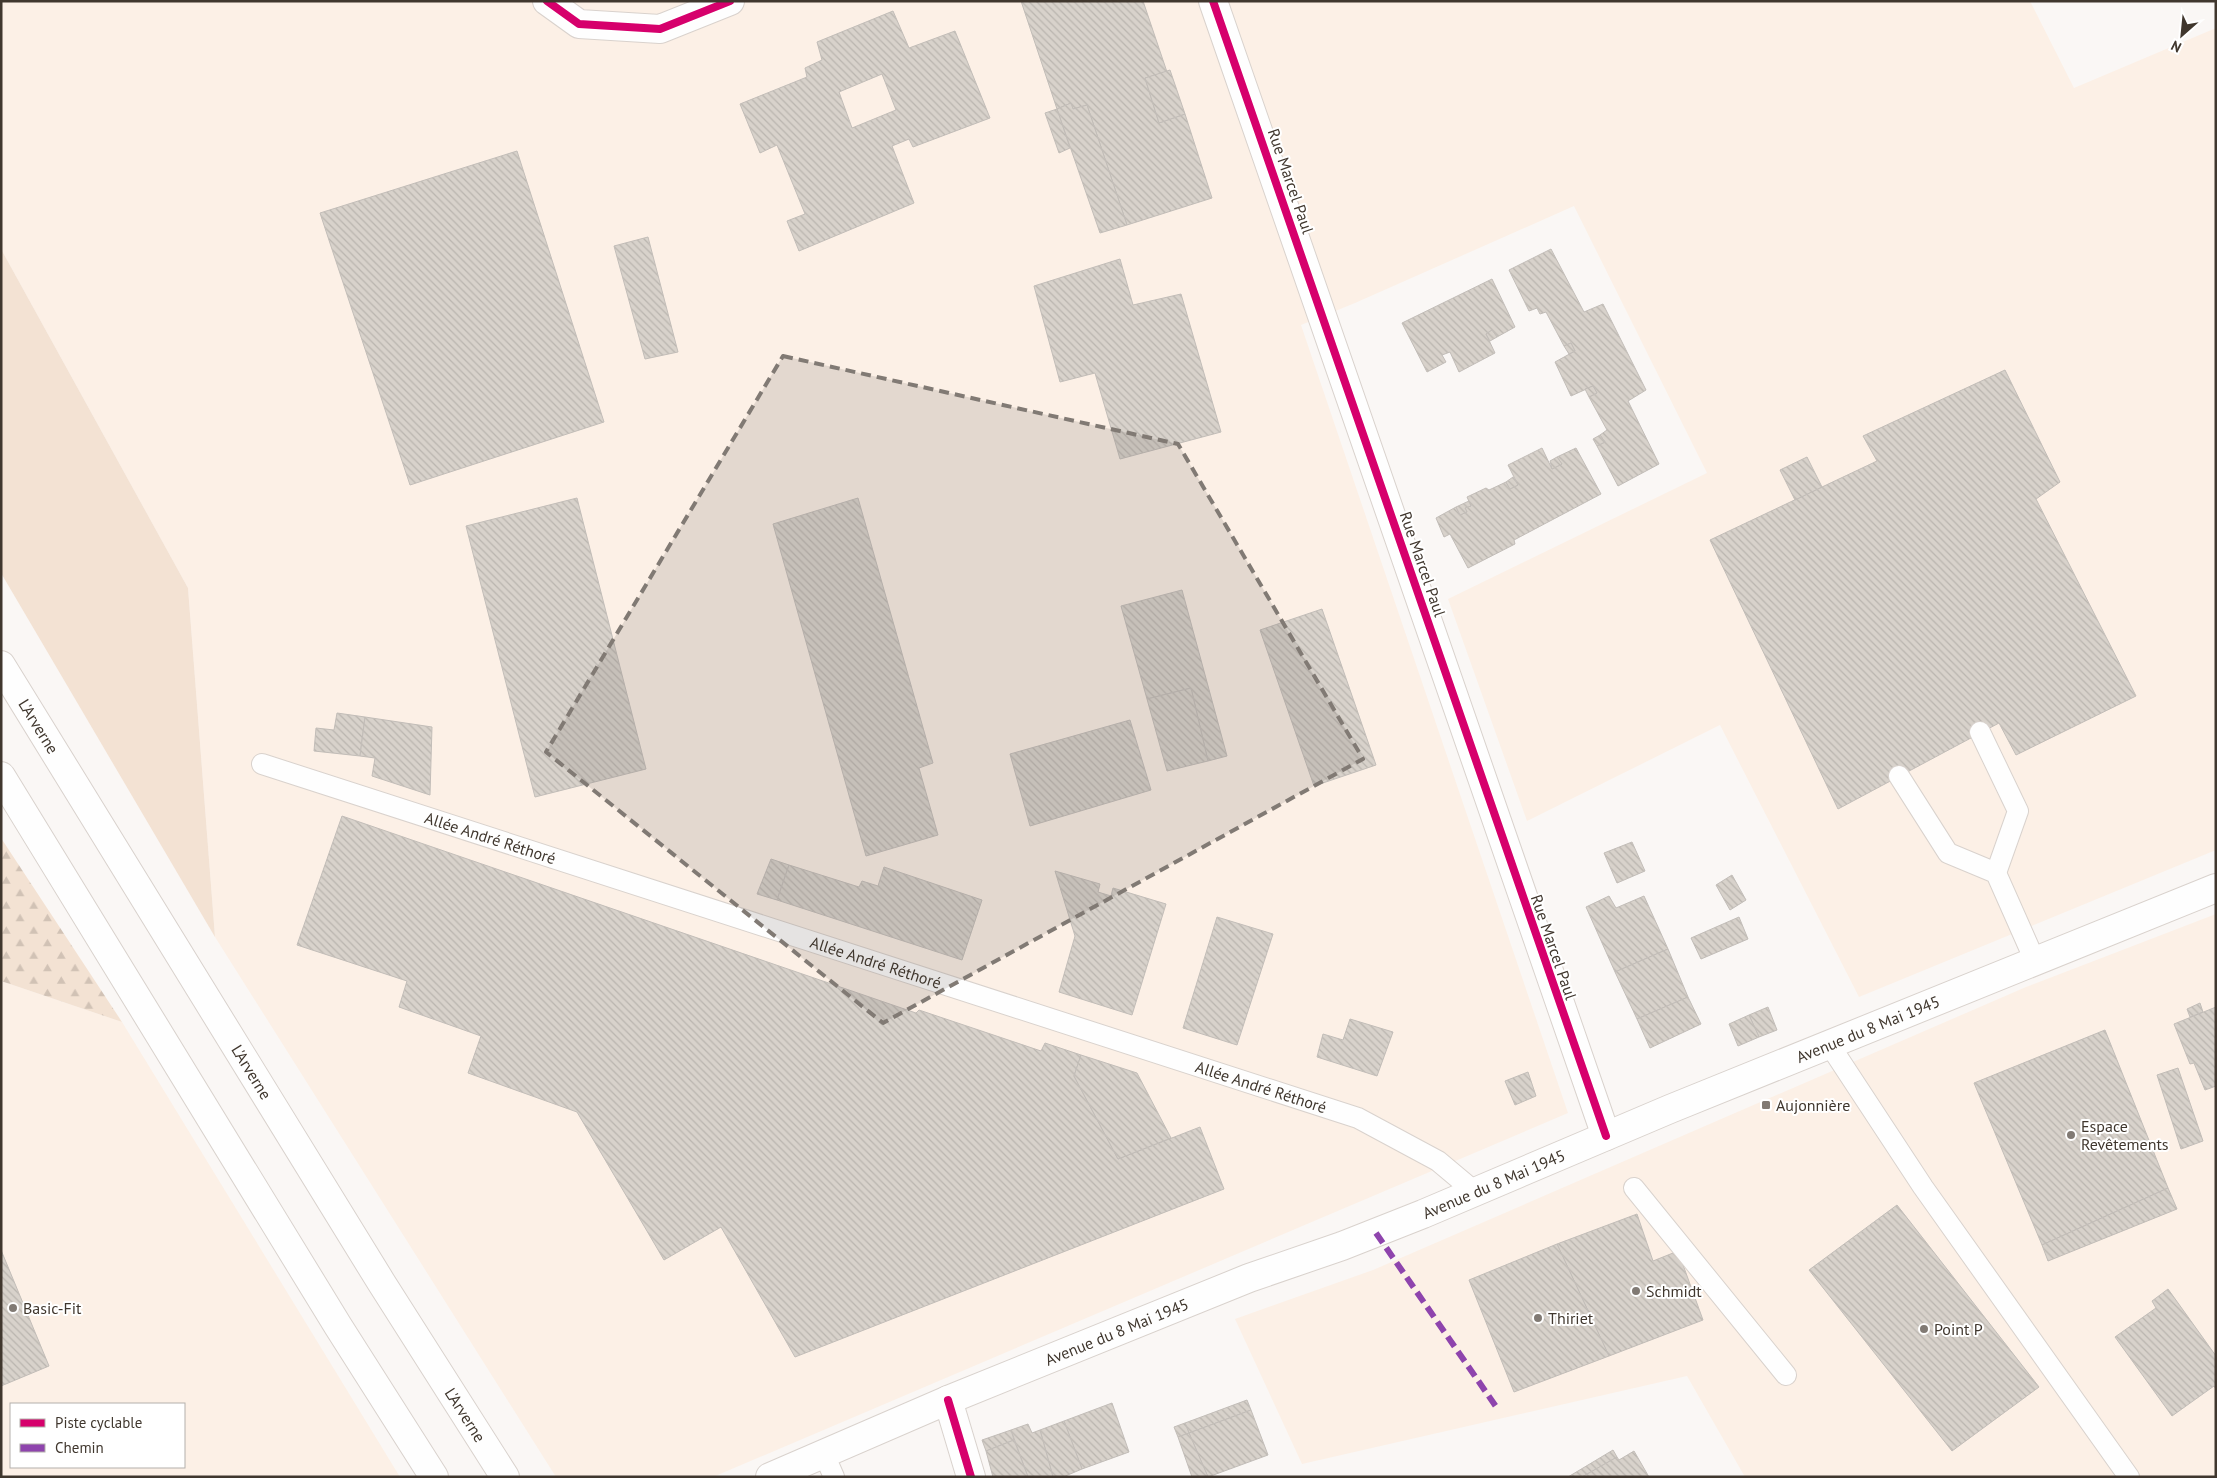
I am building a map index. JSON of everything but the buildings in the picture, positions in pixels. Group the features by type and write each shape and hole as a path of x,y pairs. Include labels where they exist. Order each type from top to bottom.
{"main road":[{"path":"547,1 580,24 660,29 730,1"},
{"name":"Rue Marcel Paul","path":"1213,1 1606,1136"},
{"name":"L'Arverne","path":"1,665 381,1282 505,1477"},
{"path":"1,776 338,1326 434,1477"},
{"name":"Avenue du 8 Mai 1945","path":"770,1477 829,1465 948,1400 1249,1278 1342,1246 1829,1044 2216,888"},
{"path":"948,1400 971,1477"}],"lane":[{"path":"1980,732 2018,811 1996,873 2035,961"},
{"name":"Allée André Réthoré","path":"262,764 1358,1118 1438,1161 1475,1192"},
{"path":"1899,776 1948,853 1996,873"},
{"path":"1829,1044 1923,1187 2129,1477"},
{"path":"1634,1188 1786,1375"}],"highlighted area":[{"path":"783,356 1178,444 1363,759 883,1023 546,752"}],"shaded area":[{"path":"1,1 2030,1 2074,88 2216,28 2216,850 1859,997 1720,725 1527,821 1448,599 1707,473 1574,206 1301,325 1568,1113 713,1477 556,1477 215,937 188,588 1,249"},
{"path":"2216,914 2216,1477 1745,1477 1687,1376 1302,1464 1235,1319 1373,1270 2026,987"},
{"path":"1,981 122,1022 400,1477 1,1477"}],"green space":[{"path":"1,249 188,588 215,937 1,573"},
{"path":"1,838 122,1022 1,981"}],"marked path":[{"path":"1376,1233 1497,1408"}],"cycle path":[{"path":"547,1 579,24 660,29 730,1"},
{"path":"1213,1 1606,1136"},
{"path":"948,1400 971,1477"}],"place":[{"name":"Aujonnière","path":"1766,1105"},
{"name":"Espace Revêtements","path":"2071,1135"},
{"name":"Schmidt","path":"1636,1291"},
{"name":"Basic-Fit","path":"13,1308"},
{"name":"Thiriet","path":"1538,1318"},
{"name":"Point P","path":"1924,1329"}]}
